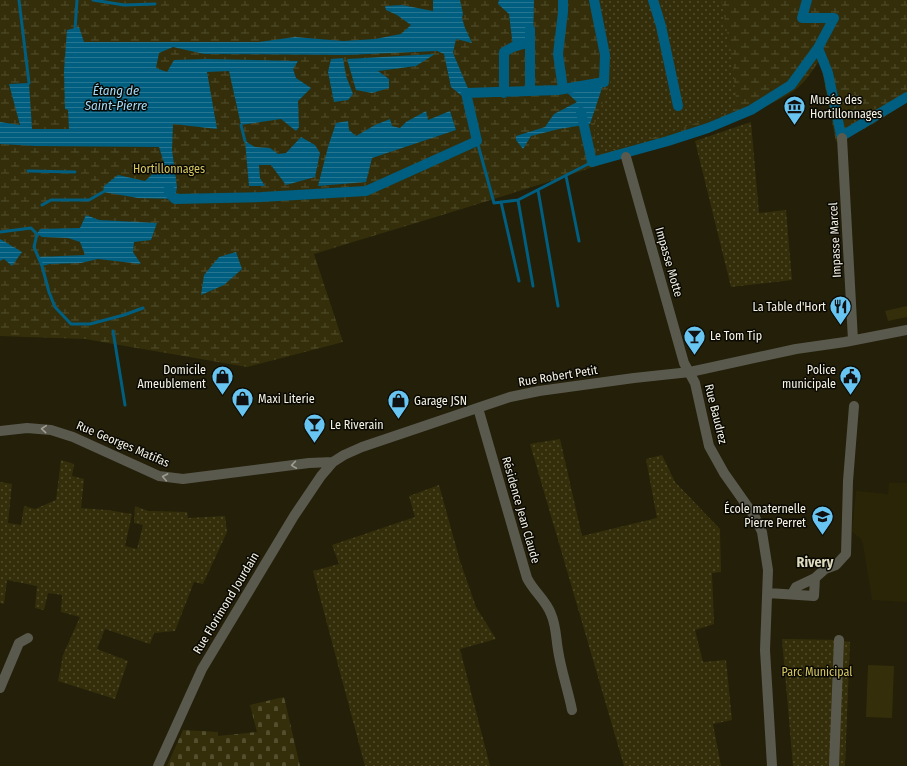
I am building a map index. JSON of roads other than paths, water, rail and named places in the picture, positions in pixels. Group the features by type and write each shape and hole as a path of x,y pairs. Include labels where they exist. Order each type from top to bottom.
{"street":[{"name":"Impasse Marcel","path":"842,138 853,340"},
{"name":"Impasse Motte","path":"626,157 684,363 690,372"},
{"name":"Rue Robert Petit","path":"333,462 362,446 510,397 539,391 690,372 796,349 907,330"},
{"name":"Rue Baudrez","path":"690,372 695,383 709,446 724,473 755,517 762,532 768,570 765,650 772,766"},
{"path":"792,594 796,587 815,578 825,569 836,565 846,554 848,481 854,406"},
{"name":"Résidence Jean Claude","path":"478,408 527,578 532,588 545,602 552,614 558,651 572,710"},
{"name":"Rue Georges Matifas","path":"0,431 27,428 51,430 73,437 159,476 169,478 189,478 309,463 333,462"},
{"name":"Rue Florimond Jourdain","path":"158,766 202,668 294,516 321,476 333,462"},
{"path":"768,593 814,596 815,578"},
{"path":"0,688 19,643 28,638"},
{"path":"834,766 839,640"}],"water":[{"name":"Étang de Saint-Pierre","path":"433,0 460,0 463,14 462,18 472,43 456,39 453,53 469,91 475,112 466,115 462,96 451,87 444,54 437,51 346,55 204,54 173,47 159,53 156,68 167,72 174,60 207,59 298,61 293,69 296,78 311,88 298,101 299,127 296,131 281,119 241,125 229,71 207,72 217,129 173,124 172,150 177,187 175,199 138,198 103,192 104,186 118,175 145,181 164,163 159,147 36,146 0,144 0,122 20,125 9,84 29,83 32,129 69,129 68,110 65,109 64,71 67,30 79,27 84,42 259,42 295,37 343,41 375,39 401,34 411,25 397,15 386,10 385,6 402,5 433,11"},
{"path":"499,0 534,0 533,43 530,42 513,47 509,14 498,4"},
{"path":"435,54 416,66 378,71 389,79 389,88 372,93 356,90 347,59"},
{"path":"343,58 346,76 353,94 348,100 334,102 328,72 331,59"},
{"path":"604,82 590,124 559,129 531,136 523,149 516,140 516,136 545,127 554,114 577,102 563,89"},
{"path":"426,111 428,120 450,111 456,130 372,158 366,182 318,186 336,123 348,121 349,130 356,136 375,125 390,119 392,126 400,128 406,122"},
{"path":"301,137 315,145 320,153 315,177 286,185 271,165 259,165 260,178 265,186 249,186 245,141 255,147 270,148 278,154 286,153"},
{"path":"86,215 99,220 157,223 151,240 134,242 133,252 141,264 98,259 81,263 50,264 42,266 37,257 85,255 80,242 68,238 42,237 37,234 40,229 80,228"},
{"path":"0,239 22,252 12,266 4,259 0,261"},
{"path":"236,252 242,269 224,285 201,295 204,275 219,257"}],"waterway":[{"path":"19,0 29,83"},
{"path":"75,30 77,0"},
{"path":"93,0 124,5 155,4"},
{"path":"563,0 558,54 563,89"},
{"path":"169,189 169,193 175,199 262,197 366,191 477,141 466,93 558,90 604,82 605,55 594,0"},
{"path":"653,0 661,26 678,106"},
{"path":"581,112 592,162 668,141 708,128 751,110 791,85 818,48 834,18 802,18 807,0"},
{"path":"530,29 530,91"},
{"path":"504,93 504,52 513,47 530,42"},
{"path":"818,48 828,73 842,136 907,97"},
{"path":"241,125 245,141"},
{"path":"477,141 494,203 518,200 592,162"},
{"path":"28,171 75,172"},
{"path":"566,176 579,241"},
{"path":"538,190 558,306"},
{"path":"42,205 51,200 89,200 103,192"},
{"path":"518,200 533,286"},
{"path":"501,202 519,281"},
{"path":"0,232 31,228 37,234 34,247 42,266 49,292 55,307 71,324 90,324 124,315 143,308"},
{"path":"113,331 125,405"}],"place":[{"name":"Musée des Hortillonnages","path":"795,126"},
{"name":"La Table d'Hort","path":"841,326"},
{"name":"Le Tom Tip","path":"694,356"},
{"name":"Domicile Ameublement","path":"222,396"},
{"name":"Police municipale","path":"851,396"},
{"name":"Maxi Literie","path":"242,418"},
{"name":"Garage JSN","path":"398,420"},
{"name":"Le Riverain","path":"315,444"},
{"name":"École maternelle Pierre Perret","path":"822,536"}],"district":[{"name":"Rivery","path":"815,562"}],"park label":[{"name":"Hortillonnages","path":"169,169"},
{"name":"Parc Municipal","path":"817,672"}]}
